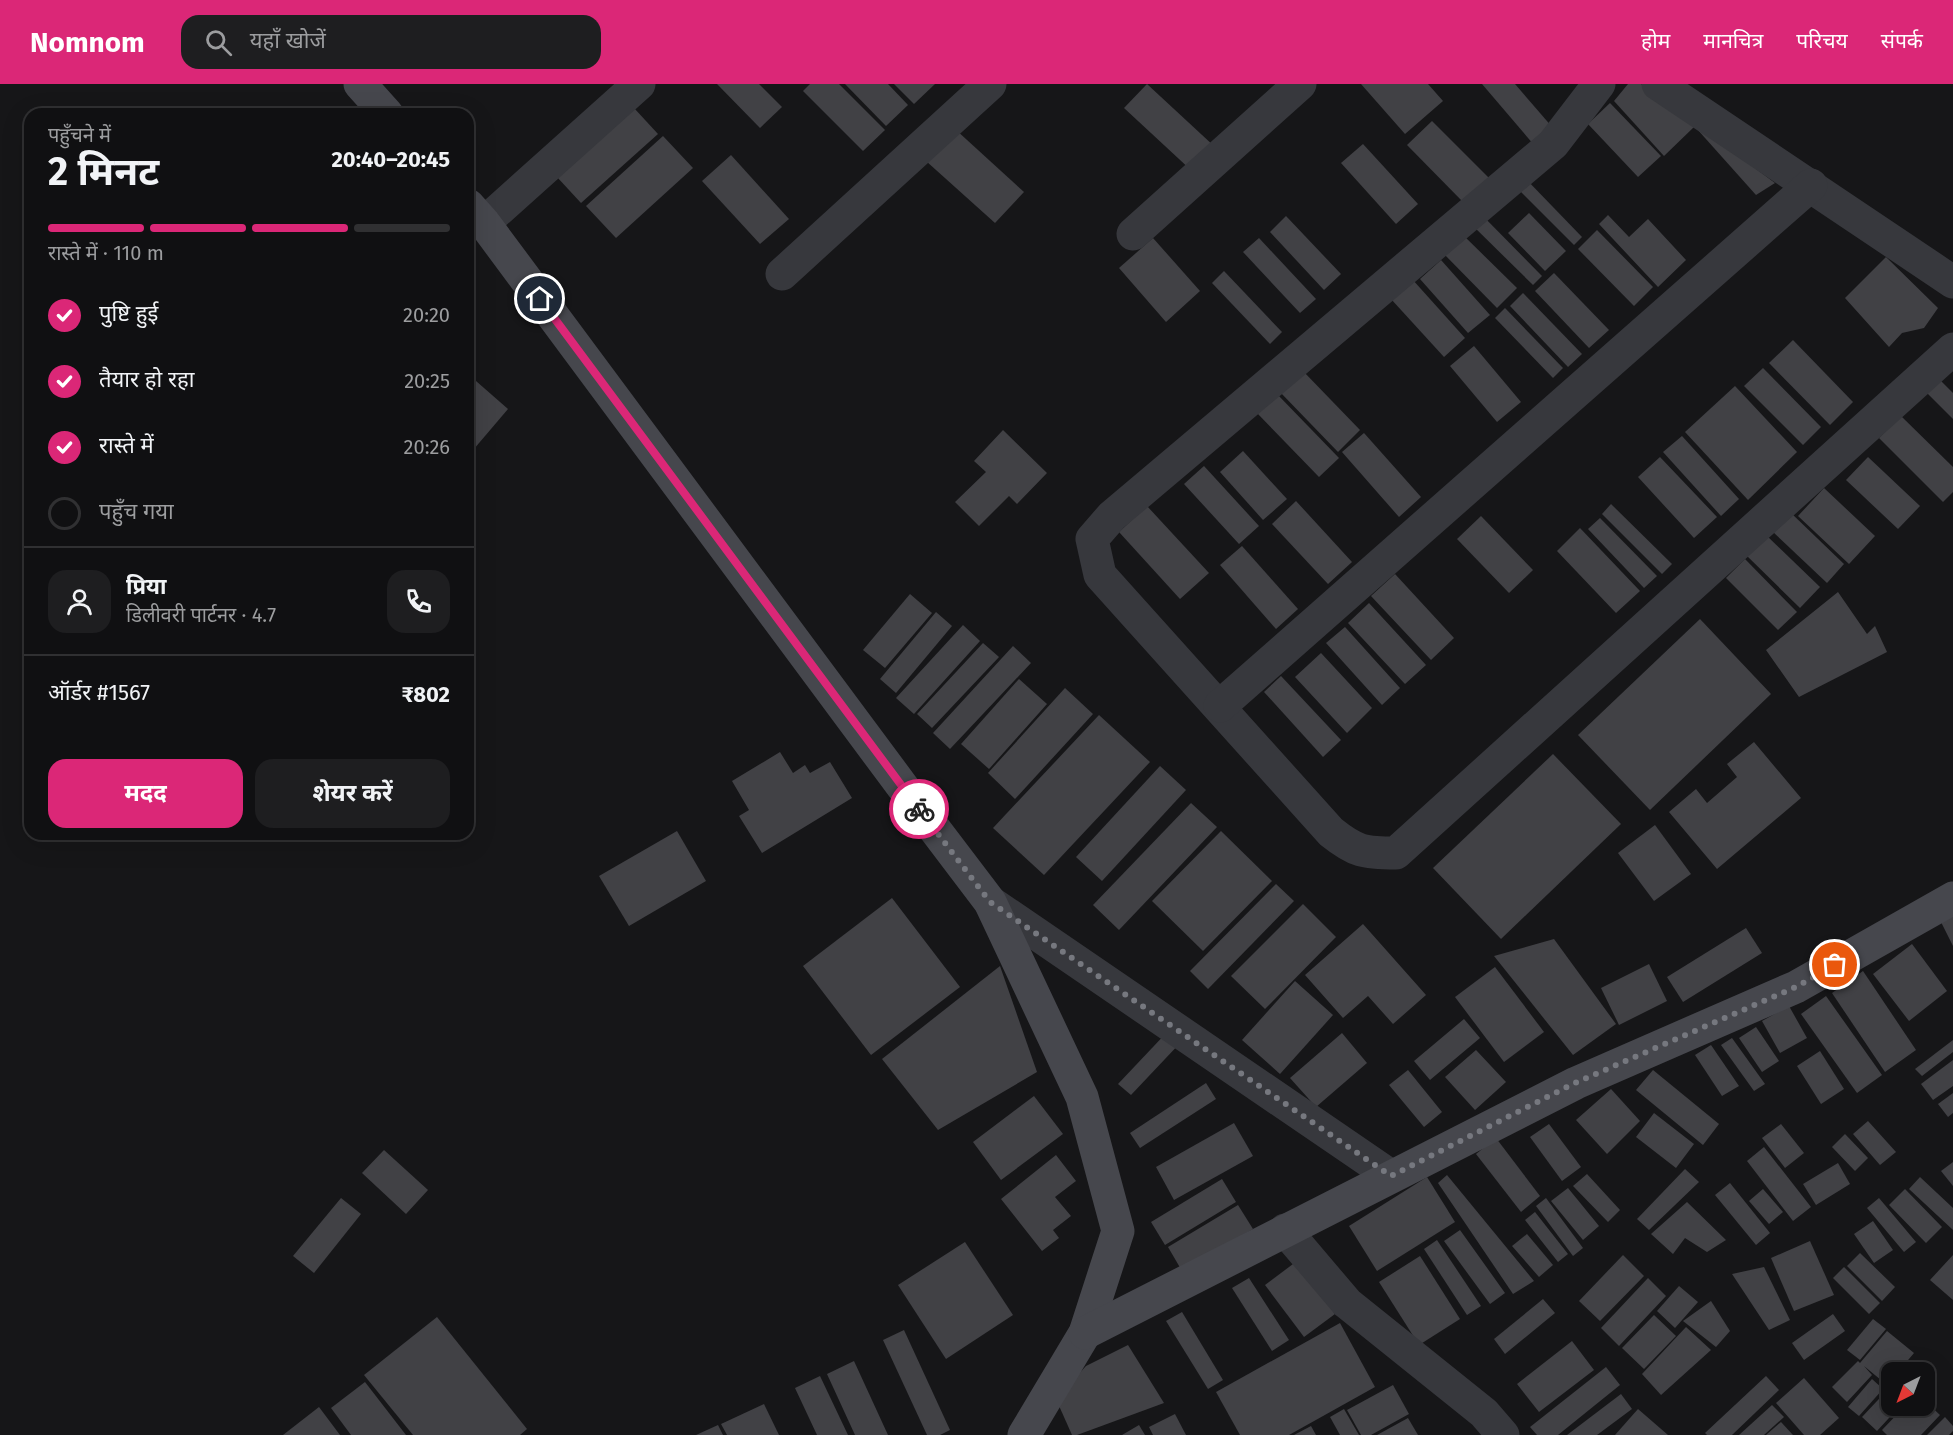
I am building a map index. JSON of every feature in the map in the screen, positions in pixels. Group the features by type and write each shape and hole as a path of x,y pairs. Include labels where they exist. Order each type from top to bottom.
{"main road":[{"path":"360,84 382,108"},
{"path":"476,214 904,790 990,902 1082,1097 1118,1231 1085,1333 1024,1435"},
{"path":"1085,1333 1575,1083 1796,987 1953,898"}],"street":[{"path":"476,214 639,84"},
{"path":"782,274 990,84"},
{"path":"1133,234 1300,84"},
{"path":"1599,84 1553,144 1112,516 1092,539 1100,575 1220,706 1330,832 1348,846 1366,853 1396,853 1953,349"},
{"path":"1658,84 1953,282"},
{"path":"1220,706 1811,185"},
{"path":"990,902 1391,1176"},
{"path":"1285,1230 1347,1303 1484,1413 1503,1435"}],"building":[{"path":"717,84 759,84 782,107 760,128"},
{"path":"810,84 839,84 885,130 863,151 803,91"},
{"path":"845,84 888,84 908,105 886,126"},
{"path":"894,84 935,84 914,104"},
{"path":"1147,84 1215,147 1193,172 1124,108"},
{"path":"1361,84 1428,84 1443,101 1405,134"},
{"path":"1482,84 1515,84 1553,128 1534,145"},
{"path":"1628,84 1641,84 1694,127 1664,156 1614,101"},
{"path":"1610,103 1661,156 1638,177 1588,124"},
{"path":"634,108 658,134 581,203 557,177"},
{"path":"1432,121 1489,178 1464,203 1407,145"},
{"path":"1697,125 1775,183 1756,195 1697,129"},
{"path":"955,129 1024,192 995,223 926,161"},
{"path":"663,136 693,168 616,238 586,206"},
{"path":"1363,144 1418,204 1396,224 1341,163"},
{"path":"731,155 789,219 760,244 702,181"},
{"path":"1521,174 1582,237 1574,245 1512,183"},
{"path":"1478,211 1542,276 1533,285 1468,221"},
{"path":"1529,213 1566,251 1545,271 1508,233"},
{"path":"1608,215 1629,237 1648,219 1686,260 1658,287 1599,224"},
{"path":"1286,216 1341,274 1324,290 1270,232"},
{"path":"1597,230 1653,287 1634,306 1578,249"},
{"path":"1462,234 1517,288 1497,308 1443,253"},
{"path":"1153,238 1200,291 1166,322 1119,268"},
{"path":"1259,238 1316,299 1300,313 1243,252"},
{"path":"1886,257 1938,308 1924,328 1902,333 1889,347 1845,298"},
{"path":"1441,260 1490,315 1468,333 1420,279"},
{"path":"1224,271 1282,332 1270,344 1212,283"},
{"path":"1554,273 1609,330 1589,348 1535,291"},
{"path":"1412,279 1465,338 1444,357 1391,299"},
{"path":"1523,293 1582,354 1568,367 1510,306"},
{"path":"1505,308 1563,368 1553,378 1495,318"},
{"path":"1793,340 1853,402 1830,425 1769,363"},
{"path":"1474,346 1521,402 1497,422 1450,366"},
{"path":"1763,368 1821,427 1803,445 1744,386"},
{"path":"1302,370 1360,430 1338,452 1280,392"},
{"path":"474,379 508,409 474,449"},
{"path":"1940,380 1953,393 1953,419 1927,393"},
{"path":"1735,386 1797,452 1748,500 1685,432"},
{"path":"1277,394 1339,458 1319,477 1257,413"},
{"path":"1901,416 1953,467 1953,492 1943,502 1879,438"},
{"path":"1003,430 1047,473 1017,504 1009,496 979,526 955,502 986,472 974,461"},
{"path":"1364,433 1421,497 1399,517 1342,452"},
{"path":"1682,436 1739,499 1721,516 1663,452"},
{"path":"1243,451 1287,499 1263,520 1220,472"},
{"path":"1660,457 1717,517 1694,538 1638,477"},
{"path":"1868,457 1920,506 1898,529 1846,480"},
{"path":"1204,466 1259,526 1239,544 1184,484"},
{"path":"1824,488 1875,536 1849,564 1798,516"},
{"path":"1296,501 1352,562 1328,584 1272,524"},
{"path":"1611,504 1672,564 1662,574 1602,514"},
{"path":"1147,506 1209,573 1180,599 1119,532"},
{"path":"1790,512 1844,564 1827,583 1772,531"},
{"path":"1481,516 1533,570 1509,593 1457,539"},
{"path":"1600,518 1657,576 1644,588 1588,529"},
{"path":"1580,528 1640,591 1616,613 1557,551"},
{"path":"1765,534 1820,587 1800,608 1745,554"},
{"path":"1242,546 1298,609 1276,629 1220,565"},
{"path":"1745,559 1797,612 1778,630 1726,578"},
{"path":"1395,574 1454,638 1431,660 1371,596"},
{"path":"1838,592 1867,634 1875,626 1887,652 1799,697 1766,650"},
{"path":"910,594 932,613 885,668 863,650"},
{"path":"1369,603 1426,665 1405,684 1348,623"},
{"path":"936,612 952,626 896,693 880,679"},
{"path":"1700,619 1771,694 1650,810 1578,735"},
{"path":"963,625 980,641 914,714 896,698"},
{"path":"1345,627 1400,688 1382,705 1326,643"},
{"path":"983,643 999,657 932,728 917,714"},
{"path":"1013,646 1031,663 950,749 933,733"},
{"path":"1321,653 1372,708 1347,733 1295,677"},
{"path":"1281,676 1341,740 1323,757 1264,692"},
{"path":"1019,679 1047,704 989,769 961,744"},
{"path":"1065,688 1093,714 1015,799 988,773"},
{"path":"1099,715 1150,762 1044,875 993,828"},
{"path":"1754,742 1801,798 1717,869 1669,812 1696,789 1707,803 1737,777 1727,764"},
{"path":"780,752 793,773 805,765 810,773 830,762 852,798 762,853 739,816 749,810 732,781"},
{"path":"1553,754 1621,824 1501,939 1433,868"},
{"path":"1160,766 1186,790 1102,881 1076,857"},
{"path":"1191,803 1217,827 1119,930 1093,905"},
{"path":"1655,825 1691,874 1654,901 1618,853"},
{"path":"677,831 706,881 629,926 599,876"},
{"path":"1221,831 1272,881 1203,951 1152,901"},
{"path":"1276,884 1294,901 1208,989 1190,971"},
{"path":"892,898 960,987 871,1055 803,966"},
{"path":"1303,904 1336,937 1265,1009 1231,976"},
{"path":"1953,913 1953,946 1940,920"},
{"path":"1363,924 1426,995 1393,1024 1368,996 1343,1018 1305,975"},
{"path":"1746,928 1762,953 1683,1002 1667,977"},
{"path":"1554,939 1616,1024 1573,1055 1494,956"},
{"path":"1912,944 1947,991 1909,1021 1873,974"},
{"path":"1649,964 1667,1001 1619,1025 1601,988"},
{"path":"1000,966 1037,1072 938,1130 882,1059"},
{"path":"1495,967 1544,1032 1504,1062 1455,997"},
{"path":"1863,971 1916,1050 1885,1072 1832,993"},
{"path":"1295,981 1333,1015 1280,1074 1242,1040"},
{"path":"1826,996 1882,1075 1857,1093 1801,1014"},
{"path":"1789,1006 1807,1038 1780,1053 1762,1021"},
{"path":"1464,1019 1480,1038 1430,1080 1414,1061"},
{"path":"1756,1027 1779,1061 1762,1072 1739,1038"},
{"path":"1170,1029 1182,1041 1131,1095 1118,1084"},
{"path":"1342,1033 1367,1063 1316,1107 1290,1078"},
{"path":"1732,1038 1765,1084 1754,1091 1721,1045"},
{"path":"1953,1040 1953,1052 1922,1076 1915,1069"},
{"path":"1711,1045 1739,1086 1722,1096 1695,1055"},
{"path":"1476,1050 1506,1082 1475,1110 1445,1077"},
{"path":"1820,1051 1844,1089 1821,1104 1797,1066"},
{"path":"1953,1060 1953,1086 1933,1100 1921,1084"},
{"path":"1408,1070 1442,1112 1424,1127 1389,1085"},
{"path":"1653,1070 1719,1124 1703,1145 1636,1090"},
{"path":"1206,1083 1216,1099 1140,1148 1130,1133"},
{"path":"1611,1089 1640,1121 1607,1154 1576,1120"},
{"path":"1953,1093 1953,1113 1948,1117 1938,1104"},
{"path":"1034,1096 1063,1134 1001,1180 973,1142"},
{"path":"1654,1113 1694,1144 1676,1168 1636,1137"},
{"path":"1868,1121 1896,1152 1880,1165 1853,1134"},
{"path":"1234,1123 1253,1156 1174,1200 1156,1167"},
{"path":"1549,1124 1581,1167 1562,1181 1530,1137"},
{"path":"1781,1124 1804,1153 1785,1168 1762,1138"},
{"path":"1845,1134 1868,1158 1855,1171 1832,1147"},
{"path":"1496,1138 1540,1196 1521,1212 1476,1154"},
{"path":"1764,1147 1811,1207 1793,1221 1747,1161"},
{"path":"384,1150 428,1190 406,1214 362,1173"},
{"path":"1056,1155 1076,1181 1055,1197 1071,1216 1053,1230 1059,1238 1042,1251 1001,1199"},
{"path":"1953,1162 1953,1186 1941,1171"},
{"path":"1838,1163 1850,1184 1816,1205 1803,1184"},
{"path":"1685,1169 1699,1182 1649,1230 1637,1219"},
{"path":"1587,1174 1620,1210 1608,1222 1573,1186"},
{"path":"1447,1175 1534,1281 1513,1294 1438,1183"},
{"path":"1427,1177 1455,1222 1377,1271 1349,1226"},
{"path":"1920,1177 1953,1208 1953,1230 1909,1189"},
{"path":"1222,1179 1236,1202 1165,1245 1151,1222"},
{"path":"1730,1183 1770,1233 1756,1245 1715,1195"},
{"path":"1568,1188 1599,1226 1583,1240 1551,1201"},
{"path":"1763,1189 1783,1212 1769,1224 1749,1201"},
{"path":"1905,1189 1942,1227 1926,1243 1889,1205"},
{"path":"341,1198 361,1214 314,1273 293,1256"},
{"path":"1546,1198 1583,1248 1573,1256 1536,1206"},
{"path":"1879,1198 1916,1242 1904,1252 1867,1208"},
{"path":"1687,1202 1726,1240 1707,1252 1685,1238 1673,1254 1651,1234"},
{"path":"1238,1205 1253,1229 1182,1271 1168,1247"},
{"path":"1535,1212 1568,1254 1558,1262 1525,1220"},
{"path":"1873,1221 1893,1250 1874,1263 1854,1234"},
{"path":"1460,1230 1505,1293 1490,1304 1444,1241"},
{"path":"1527,1234 1553,1265 1539,1277 1512,1246"},
{"path":"1437,1240 1481,1306 1467,1315 1424,1249"},
{"path":"1810,1241 1834,1295 1794,1311 1771,1258"},
{"path":"965,1242 1013,1315 946,1359 898,1285"},
{"path":"1860,1253 1895,1287 1882,1301 1847,1266"},
{"path":"1623,1255 1644,1276 1600,1321 1579,1301"},
{"path":"1953,1255 1953,1300 1930,1280"},
{"path":"1420,1256 1460,1319 1419,1345 1379,1282"},
{"path":"1297,1261 1335,1314 1304,1337 1265,1285"},
{"path":"1764,1267 1790,1320 1769,1330 1732,1274"},
{"path":"1844,1267 1880,1303 1869,1314 1833,1278"},
{"path":"1249,1278 1289,1340 1272,1351 1232,1288"},
{"path":"1648,1278 1666,1296 1619,1346 1601,1328"},
{"path":"1679,1286 1698,1302 1675,1328 1657,1311"},
{"path":"1543,1299 1555,1313 1505,1354 1494,1339"},
{"path":"1711,1301 1730,1331 1716,1347 1683,1321"},
{"path":"1182,1312 1223,1380 1208,1389 1166,1321"},
{"path":"1833,1314 1845,1331 1804,1360 1792,1343"},
{"path":"1654,1315 1676,1336 1644,1369 1622,1348"},
{"path":"437,1317 527,1429 520,1435 413,1435 364,1375"},
{"path":"1873,1319 1886,1329 1860,1360 1847,1350"},
{"path":"1340,1323 1375,1387 1289,1435 1240,1435 1216,1392"},
{"path":"1686,1327 1711,1350 1661,1395 1642,1374"},
{"path":"904,1330 950,1430 940,1435 927,1435 883,1340"},
{"path":"1887,1331 1914,1353 1906,1362 1881,1362 1881,1380 1864,1366 1872,1375 1847,1402 1832,1387 1858,1361 1860,1363"},
{"path":"1572,1341 1594,1370 1539,1412 1517,1384"},
{"path":"1128,1345 1164,1403 1072,1435 1056,1399 1086,1366"},
{"path":"854,1361 888,1435 855,1435 827,1374"},
{"path":"1606,1367 1620,1385 1558,1435 1537,1435 1530,1427"},
{"path":"820,1376 848,1435 817,1435 795,1388"},
{"path":"1766,1376 1779,1390 1732,1435 1707,1435 1705,1433"},
{"path":"1804,1378 1839,1418 1820,1435 1804,1435 1776,1403"},
{"path":"1872,1379 1881,1387 1881,1391 1859,1416 1848,1407"},
{"path":"365,1382 406,1435 351,1435 331,1408"},
{"path":"1393,1385 1409,1414 1371,1435 1361,1435 1347,1410"},
{"path":"1621,1394 1632,1409 1597,1435 1567,1435"},
{"path":"1881,1397 1881,1416 1891,1416 1877,1431 1862,1417"},
{"path":"764,1404 779,1435 727,1435 721,1424"},
{"path":"1772,1405 1784,1417 1764,1435 1739,1435"},
{"path":"319,1407 340,1435 283,1435"},
{"path":"1344,1409 1359,1435 1340,1435 1330,1417"},
{"path":"1638,1409 1668,1435 1615,1435"},
{"path":"1935,1410 1940,1415 1921,1435 1887,1435 1882,1430 1895,1416 1935,1416"},
{"path":"1175,1414 1186,1435 1153,1435 1149,1427"},
{"path":"1945,1417 1953,1426 1953,1431 1949,1435 1927,1435"},
{"path":"1408,1418 1418,1435 1377,1435"},
{"path":"1781,1422 1793,1435 1766,1435"},
{"path":"718,1425 723,1435 696,1435"},
{"path":"1139,1425 1145,1435 1122,1435"},
{"path":"1311,1426 1316,1435 1294,1435"}],"way so far":[{"path":"919,809 990,902 1391,1176 1575,1083 1796,987 1835,965"}],"route":[{"path":"540,299 919,809"}]}
